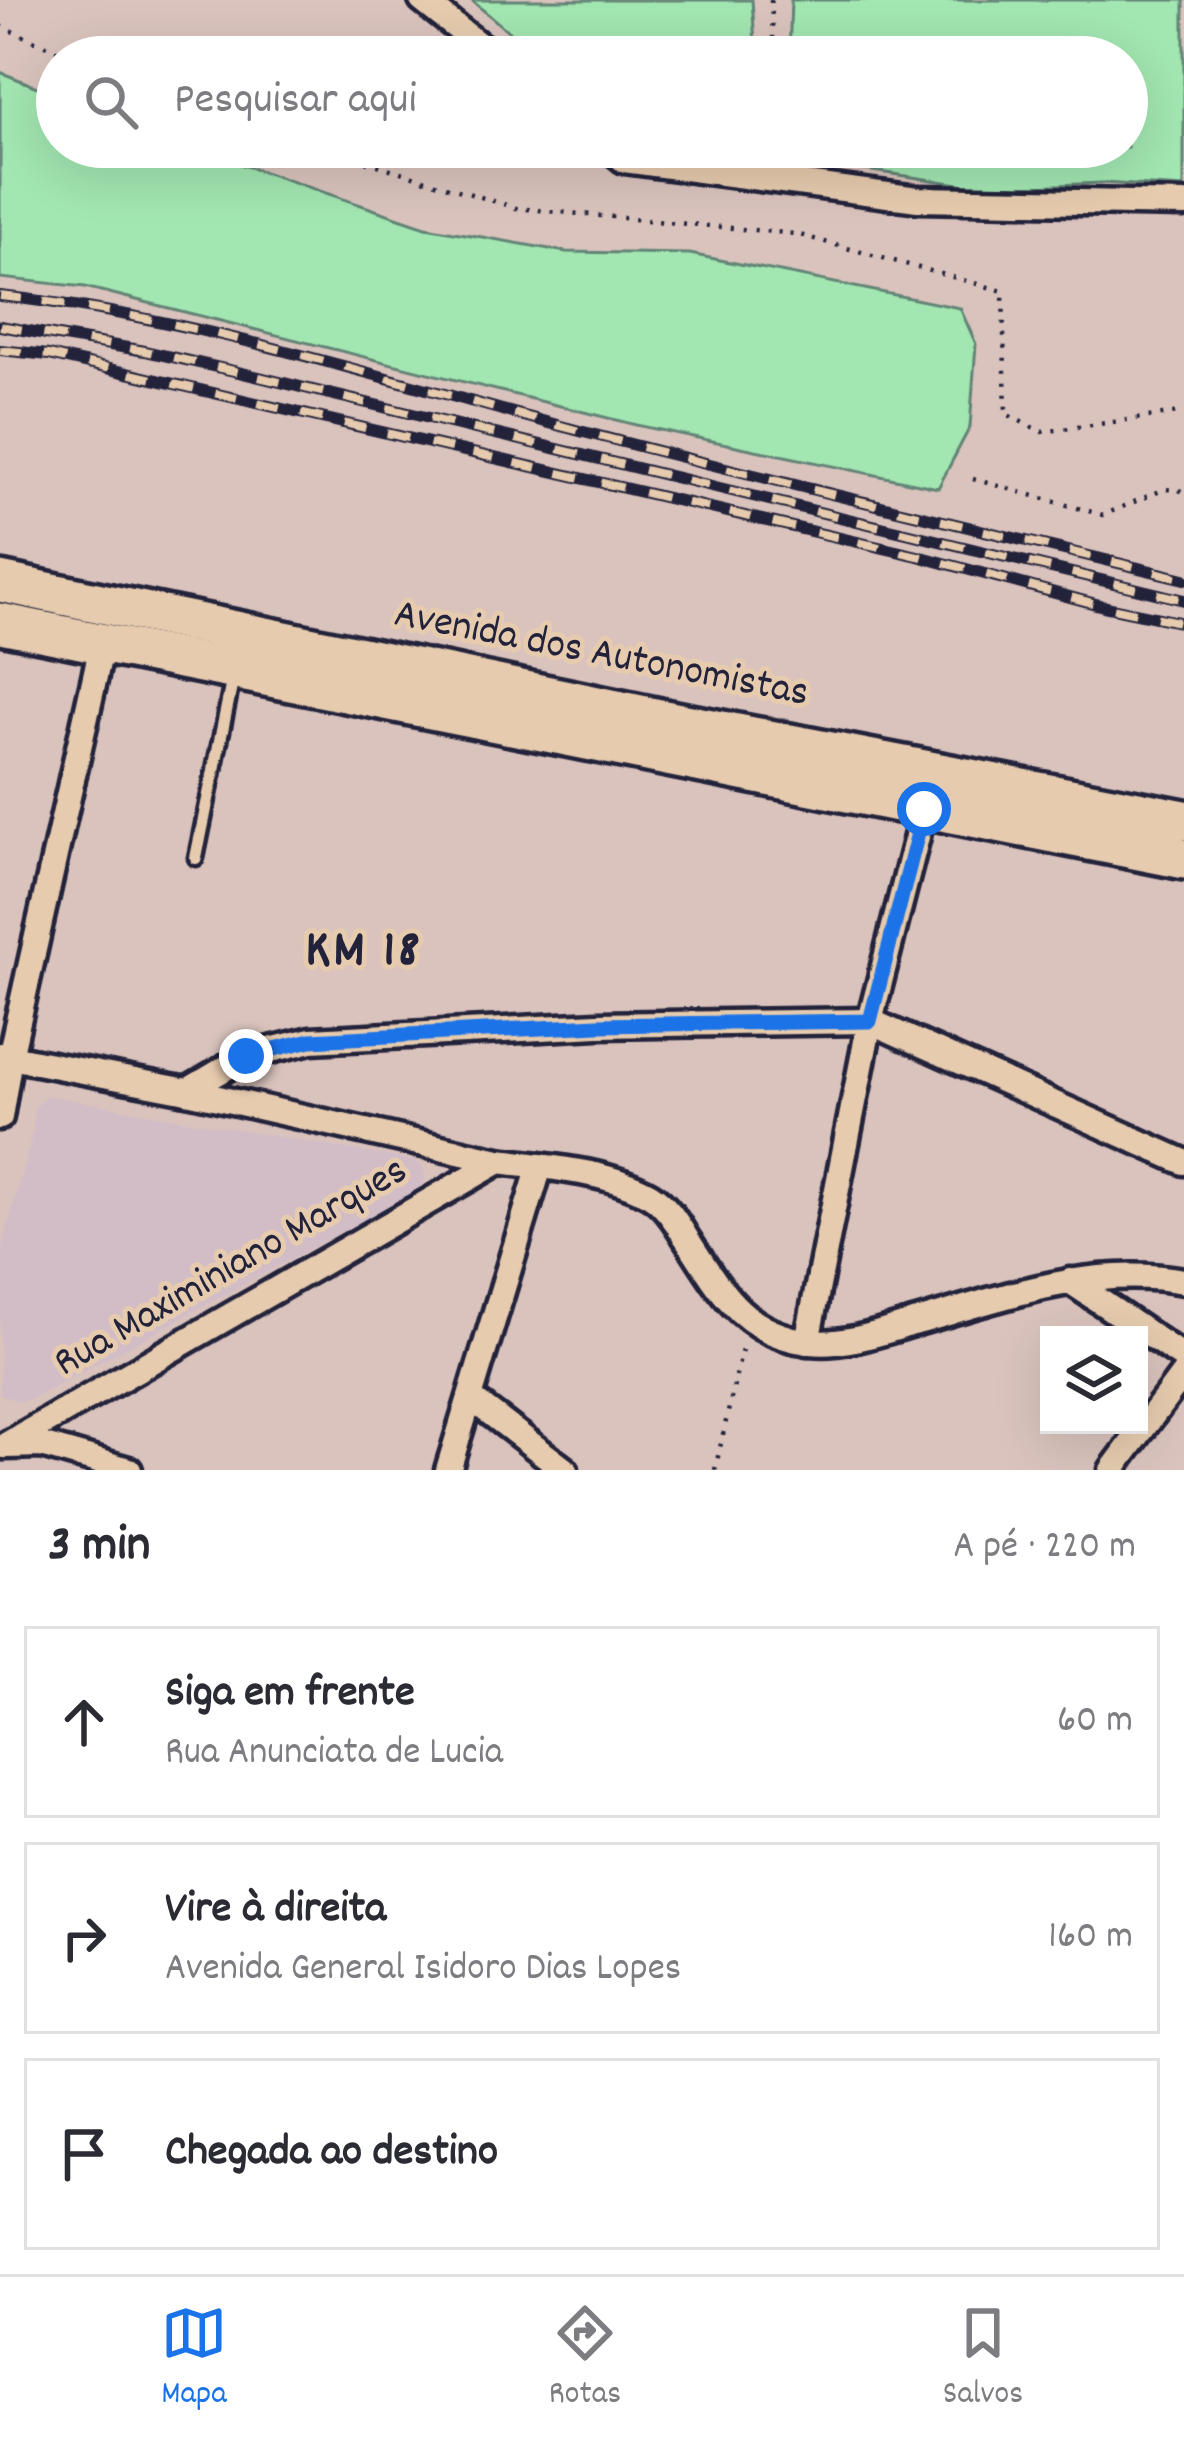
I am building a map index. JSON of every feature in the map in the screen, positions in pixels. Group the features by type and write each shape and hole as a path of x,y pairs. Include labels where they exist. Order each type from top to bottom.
{"main road":[{"name":"Avenida dos Autonomistas","path":"0,581 1184,820"},
{"path":"102,644 132,621 157,614"},
{"name":"Avenida dos Autonomistas","path":"0,622 1184,859"}],"street":[{"path":"422,0 467,36"},
{"path":"685,168 918,199 1184,204"},
{"path":"0,1117 5,1056 102,644"},
{"path":"807,1342 870,1021 924,809 915,768"},
{"path":"187,1091 246,1056 311,1040 598,1025 870,1021 1184,1162"},
{"path":"5,1056 187,1091 499,1161 588,1175 650,1195 664,1206 722,1293 748,1322 807,1342 852,1339 1070,1281 1133,1273 1184,1281"},
{"name":"Rua Maximiniano Marques","path":"2,1454 499,1161"},
{"path":"448,1470 540,1166"},
{"path":"1070,1281 1184,1358"},
{"path":"1112,1470 1184,1373"},
{"path":"472,1399 565,1470"},
{"path":"2,1454 41,1445 129,1470"}],"lane":[{"path":"196,858 234,670"}],"path":[{"path":"771,0 773,36"},
{"path":"0,26 36,41"},
{"path":"387,168 516,208 796,234 1003,291 1006,414 1042,432 1184,412"},
{"path":"973,479 1103,515 1165,489 1184,491"},
{"path":"715,1470 748,1322"}],"shaded area":[{"path":"46,1095 415,1161 424,1168 425,1179 416,1192 20,1402 0,1394 0,1255 33,1131 34,1109"}],"green space":[{"path":"471,0 752,0 755,36 514,36"},
{"path":"791,0 1184,0 1184,188 1102,183 985,188 853,168 1148,168 1148,36 790,36"},
{"path":"0,72 36,87 36,168 252,168 426,227 566,252 690,254 960,308 976,344 970,427 938,488 636,425 85,287 0,278"}],"railway":[{"path":"0,296 211,333 635,445 1184,579"},
{"path":"0,326 234,371 1184,600"},
{"path":"0,350 49,355 918,556 1184,623"}],"district":[{"name":"KM 18","path":"364,953"}],"route":[{"path":"246,1056 311,1040 598,1025 870,1021 924,809"}]}
